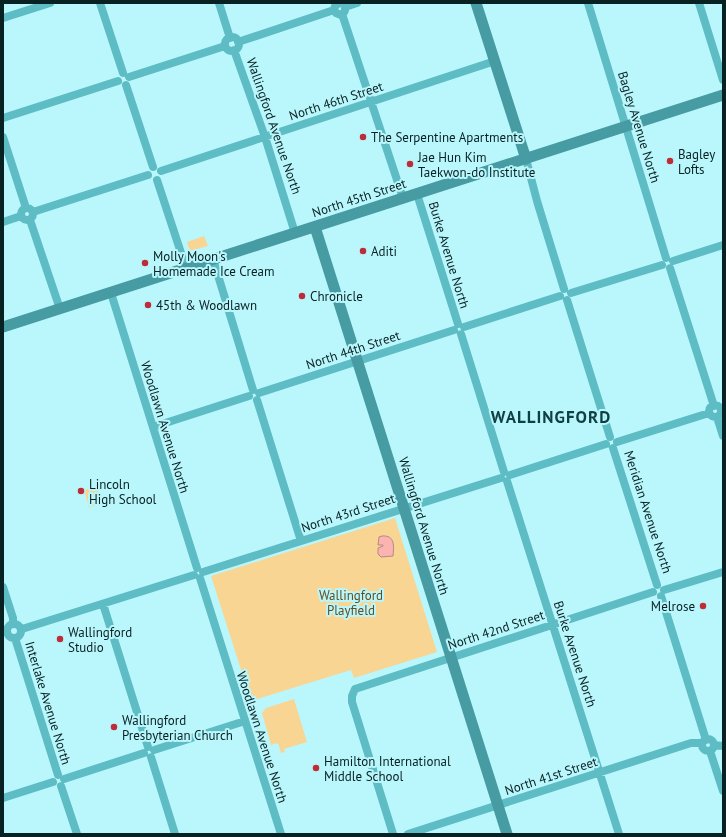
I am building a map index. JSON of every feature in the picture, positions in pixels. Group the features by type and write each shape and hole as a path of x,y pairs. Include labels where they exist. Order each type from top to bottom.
{"street":[{"path":"3,18 50,3"},
{"path":"100,3 153,167"},
{"path":"219,3 230,38"},
{"path":"238,42 339,6 357,3"},
{"name":"Meridian Avenue North","path":"476,3 526,159 537,201 612,443 655,589"},
{"name":"Bagley Avenue North","path":"588,3 668,263 717,411 723,436"},
{"path":"699,3 723,80"},
{"path":"339,6 403,198"},
{"path":"225,46 226,41 230,38"},
{"path":"230,38 235,38 238,42"},
{"path":"225,46 228,50 234,50 238,47 238,42"},
{"path":"3,119 225,46"},
{"name":"Wallingford Avenue North","path":"234,50 295,233"},
{"name":"North 46th Street","path":"162,171 494,61"},
{"name":"North 45th Street","path":"3,327 723,95"},
{"path":"3,137 33,217 30,220 60,309"},
{"path":"148,175 149,170 153,167 159,167 162,171 162,175 157,180"},
{"path":"21,216 22,211 30,210 148,175"},
{"path":"148,175 152,180 157,180"},
{"path":"157,180 186,268"},
{"name":"Burke Avenue North","path":"417,194 619,834"},
{"path":"21,216 24,220 30,220"},
{"path":"3,222 21,216"},
{"name":"Wallingford Avenue North","path":"315,227 507,834"},
{"name":"North 44th Street","path":"153,427 723,245"},
{"path":"214,260 254,395 301,541"},
{"name":"Woodlawn Avenue North","path":"111,293 281,834"},
{"name":"North 43rd Street","path":"22,629 717,411"},
{"path":"655,589 655,596 723,572"},
{"path":"3,586 13,618 13,624"},
{"name":"North 42nd Street","path":"393,834 352,702 352,696 355,689 655,589"},
{"path":"662,593 704,742 711,741 723,791"},
{"path":"104,604 175,834"},
{"path":"13,624 19,625 22,629 20,636 15,638 11,638 5,634 8,628 13,624"},
{"name":"Interlake Avenue North","path":"15,638 77,834"},
{"path":"3,798 245,721"},
{"name":"North 41st Street","path":"408,834 691,743 704,742"},
{"path":"712,748 723,746"}],"green space":[{"path":"204,236 208,246 190,251 187,242"},
{"path":"97,486 102,503 89,507 84,490"},
{"name":"Wallingford Playfield","path":"395,518 437,652 354,678 351,670 251,701 211,576"},
{"path":"294,699 307,742 284,749 285,752 281,753 278,743 271,745 262,713 266,708"}],"shaded area":[{"path":"379,537 389,537 393,542 393,556 381,557 378,554 378,548 383,546 378,545"}],"place":[{"name":"The Serpentine Apartments","path":"363,137"},
{"name":"Bagley Lofts","path":"670,161"},
{"name":"Jae Hun Kim Taekwon-do Institute","path":"410,164"},
{"name":"Aditi","path":"363,251"},
{"name":"Molly Moon's Homemade Ice Cream","path":"145,263"},
{"name":"Chronicle","path":"302,296"},
{"name":"45th & Woodlawn","path":"148,305"},
{"name":"Lincoln High School","path":"81,491"},
{"name":"Melrose","path":"703,606"},
{"name":"Wallingford Studio","path":"60,639"},
{"name":"Wallingford Presbyterian Church","path":"114,727"},
{"name":"Hamilton International Middle School","path":"316,768"}],"district":[{"name":"WALLINGFORD","path":"551,417"}]}
